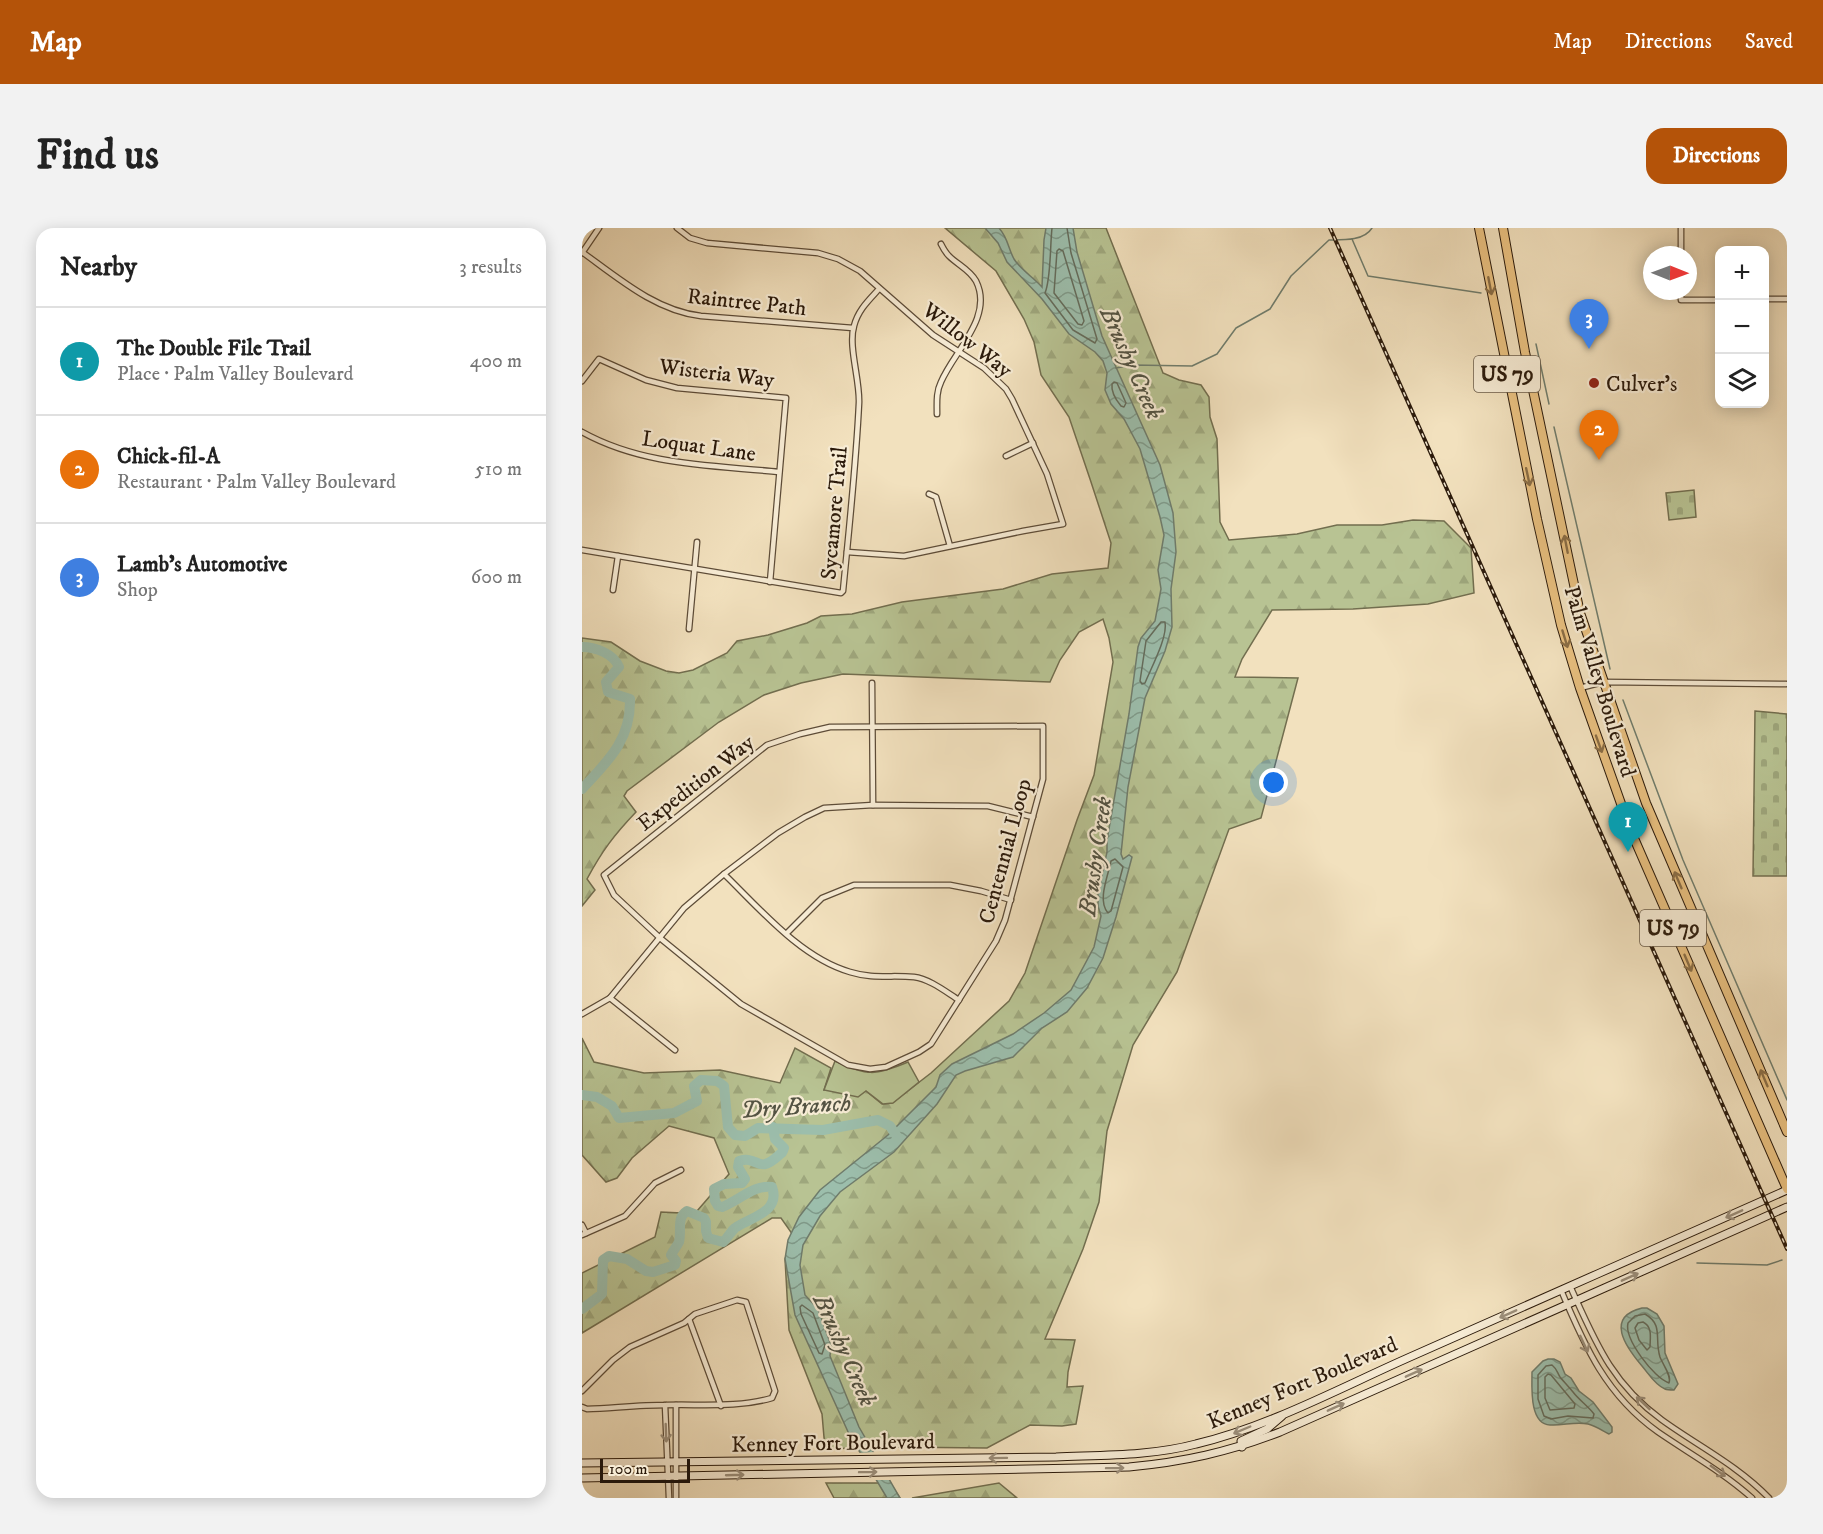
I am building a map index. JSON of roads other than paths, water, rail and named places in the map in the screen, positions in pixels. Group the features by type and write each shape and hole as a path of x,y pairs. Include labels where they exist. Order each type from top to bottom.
{"highway":[{"name":"Palm Valley Boulevard","path":"1479,228 1537,519 1561,625 1580,688 1630,829 1787,1190"},
{"name":"Palm Valley Boulevard","path":"1503,228 1525,351 1580,613 1658,834 1787,1132"}],"main road":[{"name":"Kenney Fort Boulevard","path":"582,1463 1056,1457 1128,1454 1194,1445 1231,1435 1286,1412 1787,1190"},
{"name":"Kenney Fort Boulevard","path":"582,1478 1129,1467 1191,1460 1242,1447 1787,1207"},
{"path":"1242,1447 1241,1441 1267,1429 1286,1412"}],"street":[{"path":"582,252 599,228"},
{"name":"Willow Way","path":"677,228 690,238 707,243 828,255 855,268 933,335 984,368 1006,389 1047,474 1063,524 904,556 847,552"},
{"path":"1681,228 1681,246"},
{"path":"937,414 940,383 978,316 980,294 969,271 949,257 941,244"},
{"name":"Raintree Path","path":"582,252 652,300 681,313 853,328"},
{"path":"853,328 861,310 879,289"},
{"path":"1769,299 1787,299"},
{"path":"1697,300 1715,300"},
{"name":"Sycamore Trail","path":"582,550 841,593 847,552 859,402 853,328"},
{"name":"Wisteria Way","path":"582,381 599,359 646,380 677,388 786,398 770,582"},
{"name":"Loquat Lane","path":"582,432 613,447 653,458 779,472"},
{"path":"1006,456 1033,443"},
{"path":"929,494 936,497 950,546"},
{"path":"689,629 697,542"},
{"path":"613,590 618,556"},
{"path":"1580,688 1603,682 1786,684"},
{"path":"872,683 873,805"},
{"name":"Expedition Way","path":"660,938 614,895 604,875 767,745 830,727 1043,726"},
{"name":"Centennial Loop","path":"660,938 741,1004 838,1059 870,1069 886,1067 919,1052 931,1044 939,1033 996,941 1011,900 1042,778 1043,726"},
{"path":"582,1014 610,998 684,908 778,832 824,808 873,805 988,806 1033,817"},
{"path":"724,874 816,958 849,972 876,978 915,977 933,984 959,1000"},
{"path":"786,933 822,898 854,885 950,885 1011,900"},
{"path":"610,998 675,1050"},
{"path":"582,1225 584,1234 625,1216 655,1183 681,1170"},
{"path":"1570,1286 1603,1356 1635,1397 1663,1420 1724,1460 1769,1498"},
{"path":"1561,1290 1594,1364 1628,1407 1659,1432 1710,1464 1752,1498"},
{"path":"582,1391 613,1360 630,1347 695,1314 737,1300 746,1302 772,1381 774,1395 772,1398 757,1402 720,1406 665,1405 587,1409 582,1407"},
{"path":"689,1319 720,1406"},
{"path":"665,1405 669,1498"},
{"path":"676,1405 676,1498"}],"water":[{"path":"985,228 999,228 1017,263 1042,287 1046,228 1073,228 1077,252 1102,336 1160,465 1173,513 1176,552 1171,589 1172,627 1165,651 1145,698 1128,787 1121,854 1123,859 1129,855 1132,857 1103,958 1087,988 1067,1012 1042,1028 1013,1057 956,1075 937,1104 894,1152 840,1192 820,1216 803,1245 800,1265 805,1295 818,1309 831,1345 830,1356 859,1427 900,1498 887,1498 849,1434 795,1315 785,1259 788,1240 799,1217 820,1190 888,1135 936,1087 940,1075 952,1064 1013,1034 1044,1013 1071,990 1094,947 1101,916 1098,893 1107,852 1138,647 1141,638 1155,621 1161,589 1158,570 1164,535 1160,517 1140,449 1124,419 1111,404 1105,390 1107,373 1103,361 1095,352 1069,334 1042,299 1007,262 998,243"},
{"path":"1647,1308 1657,1314 1664,1326 1665,1353 1678,1384 1674,1390 1665,1389 1655,1382 1625,1341 1621,1325 1624,1318 1631,1312"},
{"path":"1548,1359 1560,1362 1565,1374 1571,1378 1579,1391 1593,1402 1612,1427 1612,1432 1609,1434 1583,1423 1550,1425 1538,1418 1533,1404 1532,1372"}],"waterway":[{"name":"Brushy Creek","path":"1116,368 1133,365 1192,366 1217,354 1236,328 1270,309 1291,276 1329,240 1359,238 1372,228"},
{"path":"1352,239 1368,276 1481,293"},
{"path":"1536,344 1549,404"},
{"path":"1554,427 1610,669"},
{"name":"Dry Branch","path":"582,647 599,650 617,662 619,667 606,682 608,692 630,699 627,726 622,738 609,759 582,789"},
{"path":"1623,700 1683,860 1787,1100"},
{"name":"Dry Branch","path":"582,1095 597,1097 612,1106 619,1118 674,1113 697,1101 694,1086 701,1080 717,1081 724,1086 728,1127 735,1135 745,1136 758,1128 823,1130 878,1120 890,1126 898,1138"},
{"path":"582,1309 602,1294 603,1260 609,1256 627,1259 646,1271 653,1272 675,1265 676,1261 671,1255 679,1242 680,1221 687,1211 704,1218 708,1238 723,1242 735,1228 763,1213 772,1202 774,1195 772,1187 753,1190 722,1207 718,1206 715,1201 714,1189 724,1184 742,1183 745,1179 738,1167 739,1161 751,1160 766,1164 782,1153 784,1148 775,1139 773,1127"},
{"path":"1697,1263 1767,1265 1782,1260"}],"railway":[{"path":"1330,228 1787,1249"}],"place":[{"name":"Lamb's Automotive","path":"1589,349"},
{"name":"Culver's","path":"1594,383"},
{"name":"Chick-fil-A","path":"1599,460"},
{"name":"The Double File Trail","path":"1628,852"}]}
